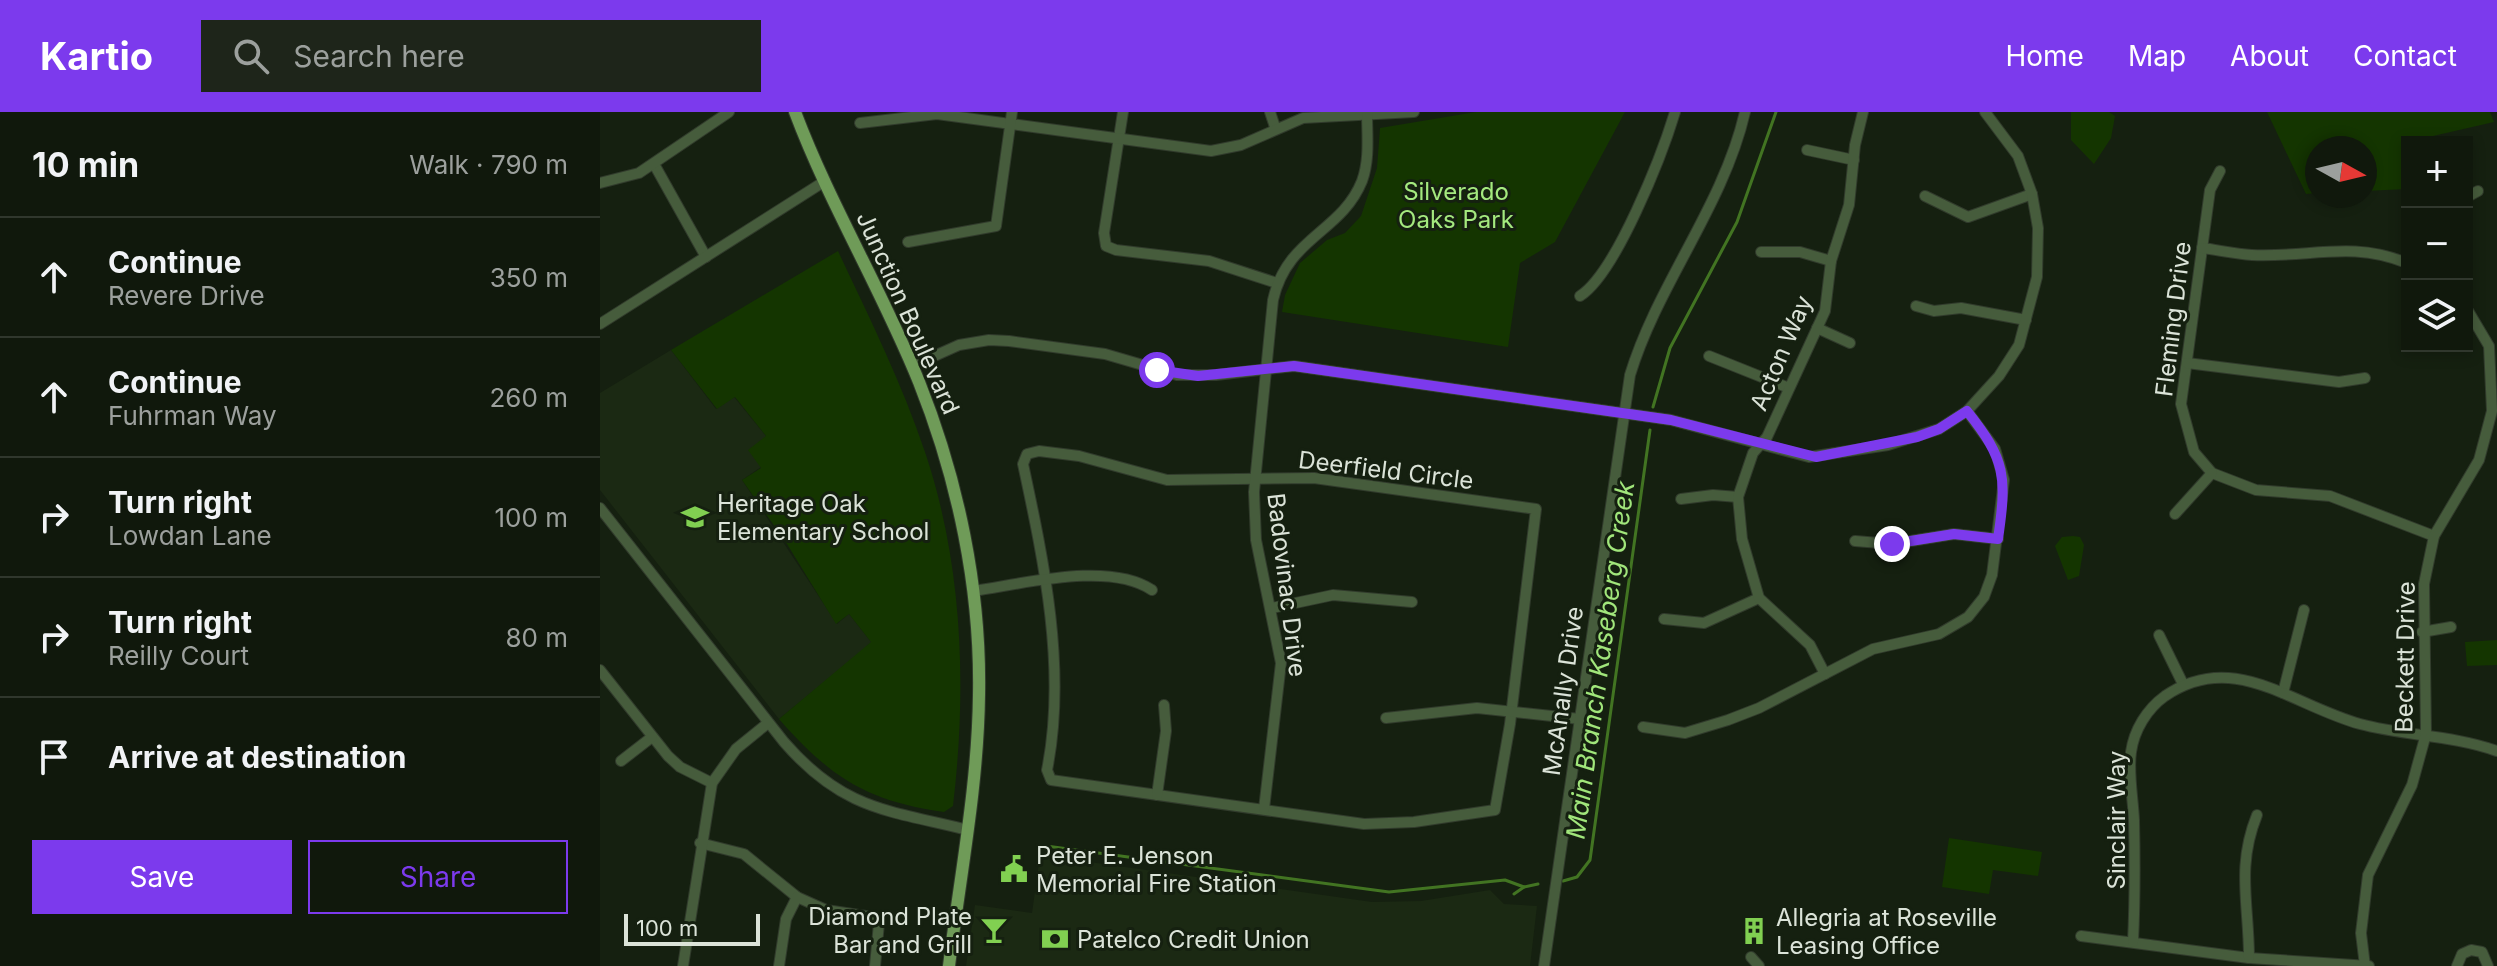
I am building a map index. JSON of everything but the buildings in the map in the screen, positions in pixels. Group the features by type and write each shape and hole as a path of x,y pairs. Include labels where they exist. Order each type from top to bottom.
{"main road":[{"name":"Junction Boulevard","path":"795,112 912,366 945,457 973,591 979,693 968,830 949,966"}],"street":[{"path":"600,183 624,180 654,164 729,112"},
{"path":"1123,112 1104,233 1106,246 1116,250 1209,261 1277,283"},
{"path":"1270,112 1275,127"},
{"path":"860,123 937,114 1011,118 1119,140 1211,151 1241,145 1275,127 1303,118 1414,112"},
{"path":"1580,296 1599,278 1639,203 1675,112"},
{"name":"McAnally Drive","path":"1544,966 1624,415 1638,350 1719,190 1745,112"},
{"name":"Acton Way","path":"1759,598 1742,539 1738,497 1753,453 1789,388 1828,300 1831,261 1849,205 1863,112"},
{"path":"912,366 959,345 989,340 1105,354 1177,375 1216,375 1294,366 1684,423 1809,457 1842,454 1917,437 1939,429 1967,411 1999,376 2019,345 2037,277 2038,228 2032,194 2018,156 1985,112"},
{"name":"Badovinac Drive","path":"1264,809 1281,685 1279,640 1256,540 1255,479 1265,367 1277,283 1301,245 1335,219 1355,195 1366,166 1367,114"},
{"path":"908,242 996,226 1011,118"},
{"path":"1807,150 1854,160"},
{"path":"654,164 706,257"},
{"name":"Fleming Drive","path":"2212,473 2194,452 2181,404 2210,190 2220,171"},
{"path":"600,324 825,181"},
{"path":"2473,194 2478,191"},
{"path":"1925,196 1968,217 2032,194"},
{"path":"2202,248 2253,255 2329,249 2380,252 2401,261"},
{"path":"1761,252 1800,252 1831,261"},
{"path":"1916,306 1934,311 1961,308 2026,320"},
{"name":"Beckett Drive","path":"2367,966 2361,933 2368,875 2412,785 2426,734 2422,632 2424,584 2434,536 2479,460 2492,411 2493,345 2473,317"},
{"path":"1817,328 1850,343"},
{"path":"1709,356 1789,388"},
{"path":"2187,363 2339,382 2365,378"},
{"path":"1643,727 1685,733 1759,708 1873,649 1949,630 1968,617 1988,587 2004,491 2003,470 1995,449 1967,411"},
{"name":"Deerfield Circle","path":"1039,451 1079,456 1167,480 1255,479 1314,478 1536,509 1495,810 1389,825 1051,780 1047,770 1053,678 1045,582 1023,464 1027,454 1039,451"},
{"path":"2175,514 2212,473 2256,490 2330,496 2434,536"},
{"path":"1681,499 1705,495 1738,497"},
{"path":"600,508 768,723 815,774 849,797 894,815 968,830"},
{"path":"1855,541 1892,544 1954,534 1998,539"},
{"path":"973,591 1121,576 1152,590"},
{"path":"1272,608 1333,595 1412,602"},
{"path":"1664,619 1704,623 1759,598 1810,645 1825,674"},
{"path":"2283,693 2304,610"},
{"path":"2422,632 2451,627"},
{"path":"2159,635 2183,684"},
{"path":"600,670 652,737 680,767 712,783"},
{"name":"Sinclair Way","path":"2133,942 2137,897 2131,752 2140,724 2154,704 2183,684 2213,675 2283,693 2353,722 2458,739 2497,751"},
{"path":"1157,795 1166,731 1164,705"},
{"path":"1386,718 1477,708 1580,719"},
{"path":"683,966 700,843 712,783 736,749 768,723"},
{"path":"621,761 652,737"},
{"path":"2249,958 2243,870 2247,841 2257,815"},
{"path":"700,843 744,854 797,897 826,910 872,917 879,923 875,966"},
{"path":"779,966 786,919 797,897"},
{"path":"2081,936 2249,958 2367,966"},
{"path":"2457,966 2462,954 2471,950 2482,952 2488,966"},
{"path":"1751,961 1759,966"}],"shaded area":[{"name":"Heritage Oak Elementary School","path":"671,350 716,409 734,397 766,436 761,467 742,480 837,624 849,614 872,643 779,719 600,490 600,393"},
{"path":"1040,855 1372,902 1421,901 1490,890 1504,904 1537,906 1530,966 966,966 975,905 1032,913"}],"green space":[{"name":"Silverado Oaks Park","path":"1476,112 1625,112 1555,242 1520,263 1508,347 1282,312 1285,295 1300,263 1327,240 1345,233 1361,216 1377,168 1380,128"},
{"path":"2071,112 2109,112 2115,116 2111,138 2094,164 2071,140"},
{"path":"2267,112 2490,112 2494,122 2433,136 2401,136 2401,189 2377,190 2377,136 2305,136 2305,192"},
{"path":"838,251 916,426 938,495 947,538 958,627 960,717 953,806 944,812 892,801 851,783 815,756 779,719 871,642 849,614 836,624 787,544 742,480 761,468 748,450 766,436 735,397 717,409 671,350"},
{"path":"2062,537 2080,537 2084,545 2079,576 2068,580 2055,546"},
{"path":"2497,640 2497,665 2467,666 2465,642"},
{"path":"1949,838 2042,852 2038,876 1993,870 1989,894 1942,887"}],"waterway":[{"name":"Main Branch Kaseberg Creek","path":"1653,407 1670,348 1737,222 1776,112"},
{"name":"Main Branch Kaseberg Creek","path":"1563,881 1577,877 1590,860 1650,430"},
{"path":"1046,846 1389,892 1505,880 1524,887"},
{"name":"Main Branch Kaseberg Creek","path":"1514,894 1524,887 1538,884"}],"place":[{"name":"Heritage Oak Elementary School","path":"695,517"},
{"name":"Peter E. Jenson Memorial Fire Station","path":"1014,869"},
{"name":"Diamond Plate Bar and Grill","path":"994,930"},
{"name":"Allegria at Roseville Leasing Office","path":"1754,931"},
{"name":"Patelco Credit Union","path":"1055,939"}],"route":[{"path":"1157,370 1198,376 1279,365 1294,366 1671,420 1809,457 1826,457 1917,437 1939,429 1967,411 1990,440 2003,470 2004,491 1998,539 1954,534 1892,544"}]}
